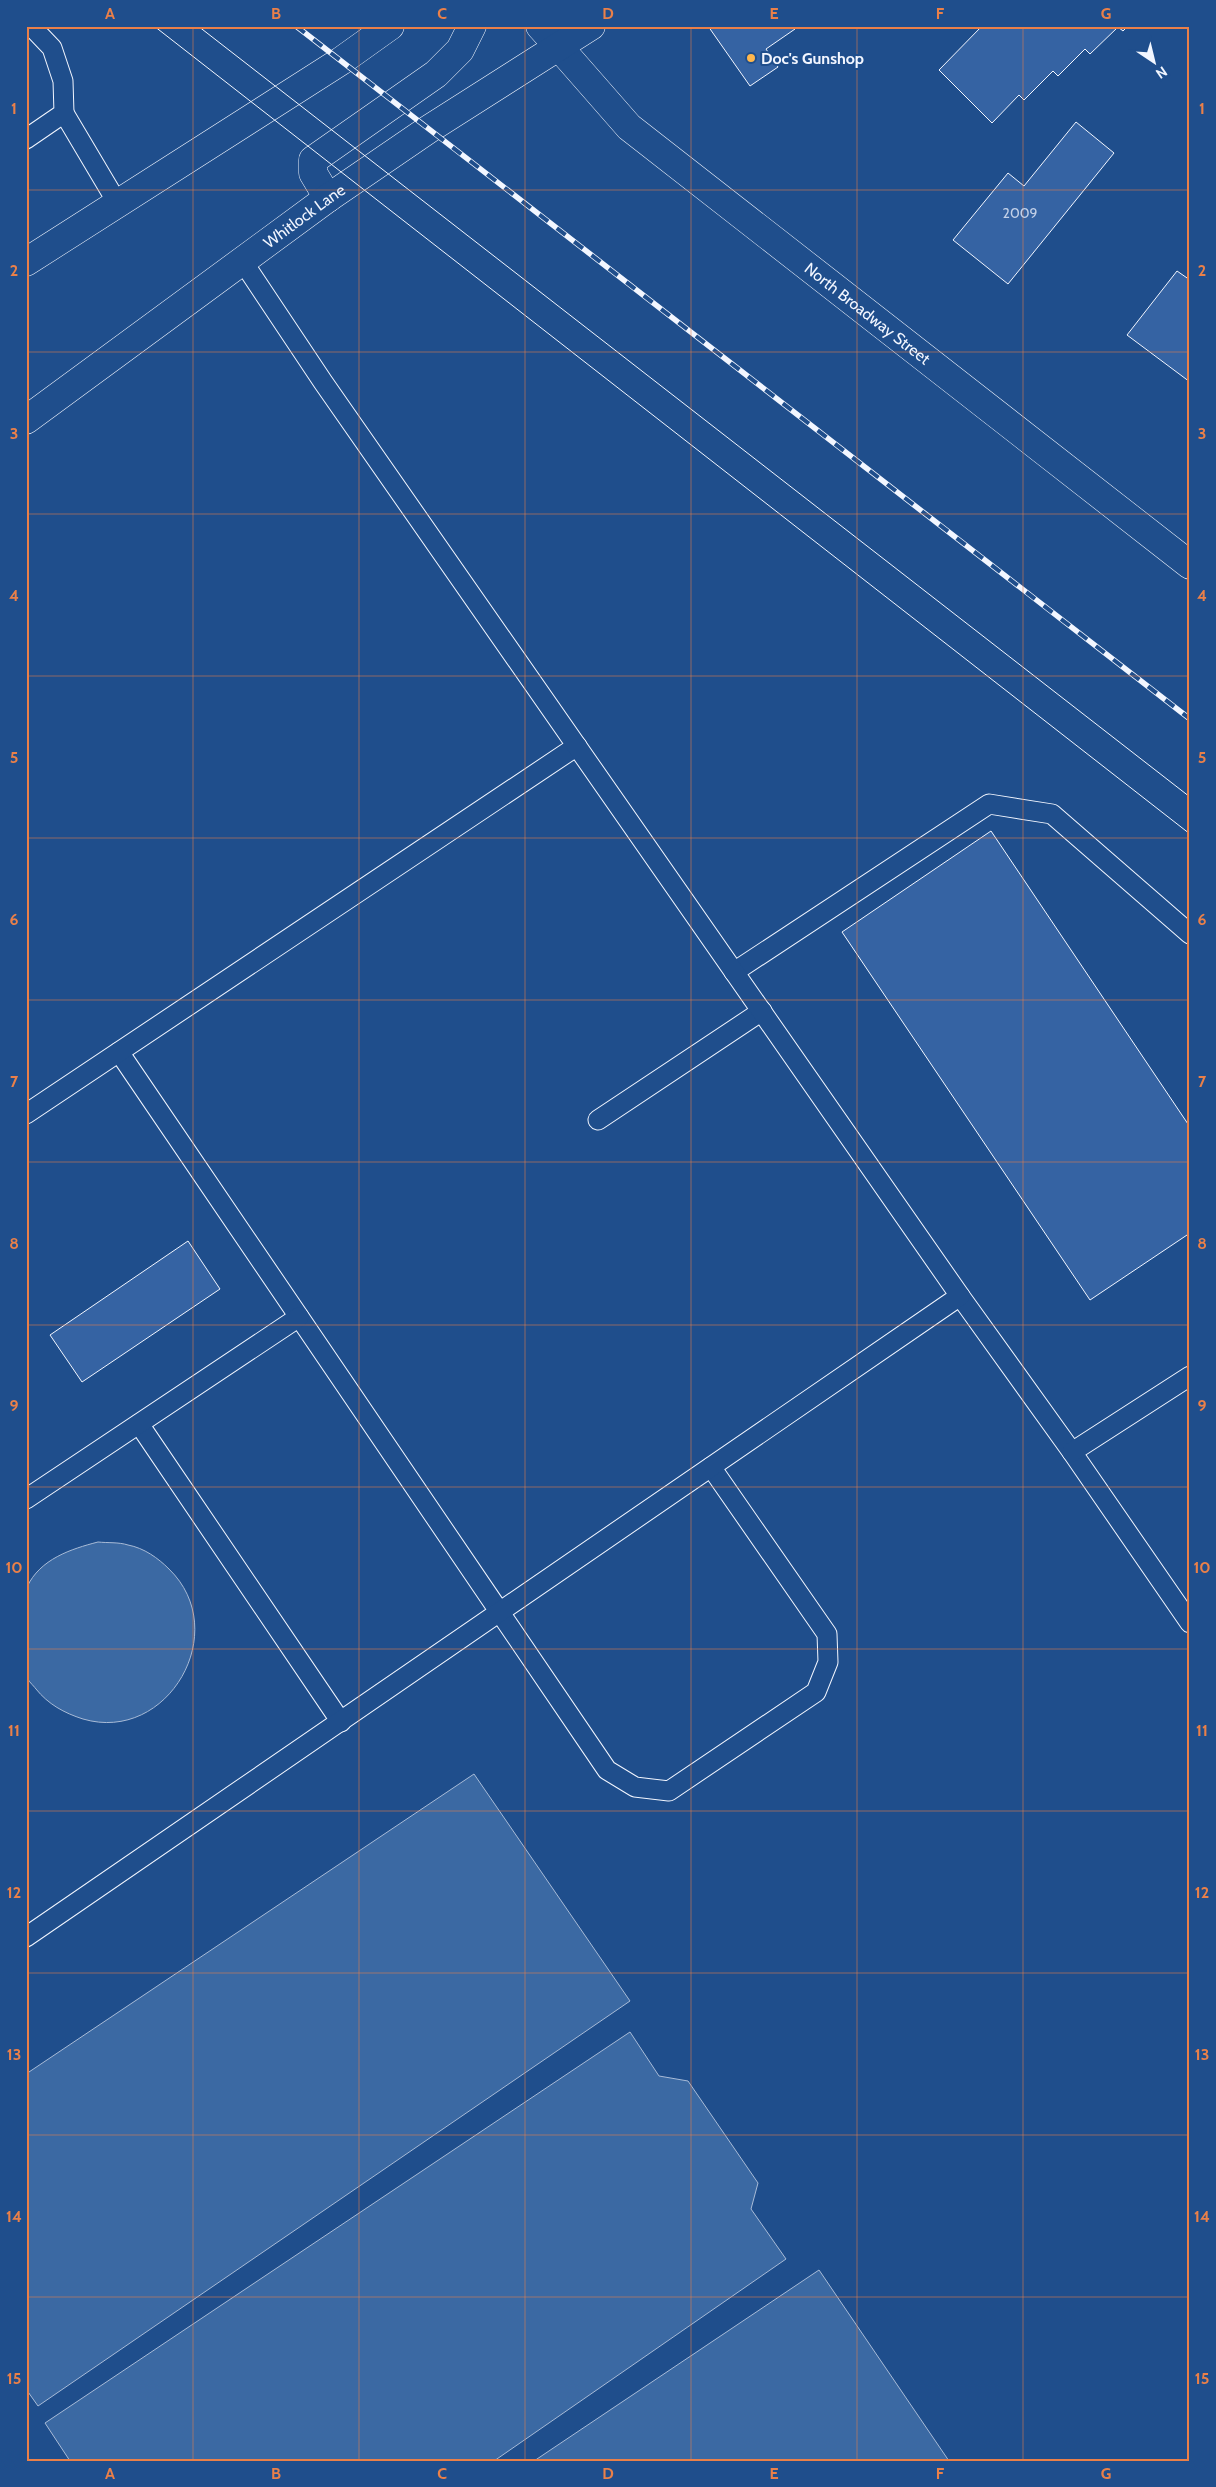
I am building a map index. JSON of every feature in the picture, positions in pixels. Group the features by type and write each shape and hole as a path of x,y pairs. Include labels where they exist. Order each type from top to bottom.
{"main road":[{"path":"26,262 341,61 390,26"},
{"path":"328,198 313,173 312,160 436,74 460,50 472,26"},
{"name":"North Broadway Street","path":"540,26 629,127 1190,565"},
{"name":"Whitlock Lane","path":"26,420 328,198 429,130 591,26"}],"lane":[{"path":"31,26 52,48 63,82 64,113 118,204"},
{"path":"26,139 64,113"},
{"path":"243,262 323,382 1190,1623"},
{"path":"26,1114 577,746"},
{"path":"734,972 989,804 1052,814 1190,934"},
{"path":"598,1120 762,1011"},
{"path":"118,1052 607,1770 635,1787 669,1791 816,1692 828,1662 826,1634 711,1467"},
{"path":"26,1937 960,1296"},
{"path":"26,1500 298,1317"},
{"path":"1072,1452 1190,1376"},
{"path":"139,1424 341,1722"}],"water":[{"path":"98,1542 121,1543 134,1546 160,1561 169,1569 187,1594 195,1622 192,1650 182,1677 164,1699 141,1715 114,1722 83,1719 57,1707 29,1682 25,1669 25,1605 27,1587 33,1577 48,1562 77,1548"},
{"path":"474,1774 630,2001 38,2406 26,2389 26,2074"},
{"path":"630,2032 659,2076 688,2081 758,2183 751,2209 786,2259 494,2461 70,2461 45,2423"},
{"path":"819,2270 949,2461 534,2461"}],"building":[{"name":"Doc's Gunshop","path":"708,26 793,26 795,29 766,49 778,67 750,86"},
{"path":"982,26 1128,26 1123,31 1118,27 1090,54 1085,49 1058,76 1053,71 1024,100 1019,95 992,123 939,70"},
{"path":"1076,122 1114,153 1008,284 953,240 1008,173 1024,186"},
{"path":"1177,271 1190,280 1190,382 1127,335"},
{"path":"991,831 1190,1127 1190,1233 1090,1300 842,932"},
{"path":"188,1241 220,1289 82,1382 50,1335"}],"tram line":[{"path":"154,26 1190,834"},
{"path":"198,26 1190,797"}],"railway":[{"path":"296,26 1190,719"}],"place":[{"name":"Doc's Gunshop","path":"751,58"}]}
